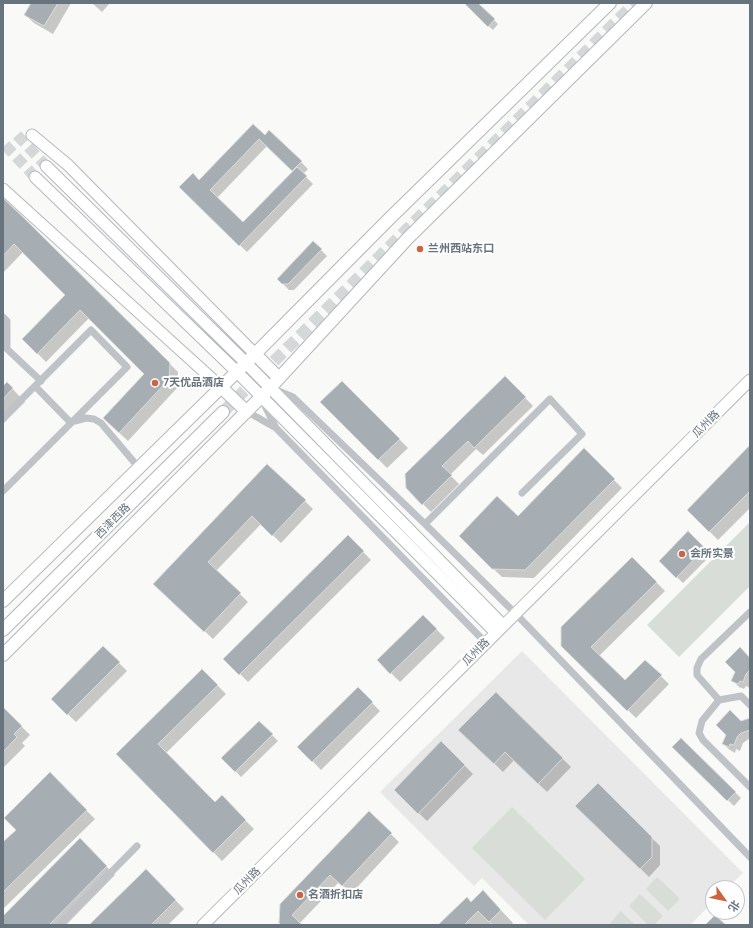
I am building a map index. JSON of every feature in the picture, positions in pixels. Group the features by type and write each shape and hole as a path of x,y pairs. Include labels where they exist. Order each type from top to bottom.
{"main road":[{"path":"3,601 237,372 389,219 610,3"},
{"path":"3,655 270,388 408,238 646,3"},
{"path":"255,354 278,378"},
{"path":"221,387 246,411"},
{"name":"西津西路","path":"3,618 220,409 3,630"}],"street":[{"path":"32,135 68,165 255,354"},
{"path":"46,166 246,363 500,629"},
{"path":"35,177 500,629"},
{"path":"3,189 221,387"},
{"path":"3,317 7,322 7,349 40,381"},
{"path":"3,418 91,330 127,367 3,491"},
{"name":"瓜州路","path":"203,925 750,380"},
{"path":"35,386 71,423"},
{"path":"270,388 293,397 425,524 516,613 750,857"},
{"path":"261,396 276,428"},
{"path":"425,524 550,399 582,434 522,494"},
{"path":"246,411 276,428 486,643"},
{"path":"71,423 78,419 86,418 94,419 101,423 139,468"},
{"path":"719,700 697,675 697,668 701,659 750,612"},
{"path":"744,699 750,693"},
{"path":"750,705 741,696 719,700 702,721 699,733 750,787"},
{"path":"59,925 137,846"}],"shaded area":[{"path":"750,522 750,586 679,657 647,625"},
{"path":"522,651 743,873 736,880 705,880 705,910 690,925 529,925 482,878 474,886 380,792"},
{"path":"512,807 585,879 545,920 472,848"},
{"path":"657,877 680,899 668,911 646,889"},
{"path":"640,894 663,916 654,925 648,925 629,906"},
{"path":"621,911 635,925 612,925 610,923"}],"building":[{"path":"31,3 58,3 44,26 24,15"},
{"path":"464,3 478,3 495,19 488,27"},
{"path":"253,124 265,135 269,130 302,161 292,171 259,139 210,190 243,222 297,167 307,176 239,246 179,187 193,173 199,180"},
{"path":"3,198 170,363 169,379 119,433 103,418 144,374 80,310 37,354 22,339 65,295 14,244 3,256"},
{"path":"313,241 322,249 288,284 282,284 277,279"},
{"path":"505,376 526,397 474,448 468,441 442,466 452,475 422,505 406,488 405,474"},
{"path":"342,381 400,439 378,460 320,402"},
{"path":"7,382 13,388 3,399 3,386"},
{"path":"750,445 750,491 709,532 687,510"},
{"path":"584,448 615,479 525,570 492,569 459,536 497,496 518,516"},
{"path":"267,464 306,500 272,536 252,516 208,562 241,593 204,632 153,584"},
{"name":"会所实景","path":"688,531 705,548 676,578 659,561"},
{"path":"348,535 364,551 239,675 223,659"},
{"path":"632,557 657,582 591,647 625,680 645,660 662,675 627,711 561,646 561,627"},
{"path":"423,615 437,629 390,674 377,660"},
{"path":"103,646 120,662 67,715 51,699"},
{"path":"740,647 750,658 750,670 746,674 743,682 740,681 738,684 731,681 735,672 725,662"},
{"path":"202,669 218,685 158,744 215,802 222,795 246,820 213,853 116,754"},
{"path":"358,687 373,702 312,762 297,747"},
{"path":"496,692 563,758 538,784 505,752 494,764 458,730"},
{"path":"3,707 22,726 14,734 17,737 3,752"},
{"path":"730,710 741,721 750,718 750,730 741,733 737,737 734,745 730,744 729,747 722,744 726,735 716,725"},
{"path":"259,721 273,734 235,772 221,758"},
{"path":"681,738 736,792 727,801 672,747"},
{"path":"441,741 465,765 418,814 394,790"},
{"path":"50,772 87,810 3,892 3,842 16,830 4,818"},
{"path":"598,783 652,837 652,857 640,869 575,806"},
{"path":"369,811 392,833 342,886 330,875 292,915 302,925 281,925 279,923 280,904"},
{"path":"80,838 107,866 49,925 3,925 3,916"},
{"path":"146,869 176,900 151,925 89,925"},
{"path":"483,890 501,910 489,922 478,911 464,925 438,925 467,897 471,902"},
{"path":"710,920 720,920 726,925 705,925"}],"tunnel":[{"path":"223,412 635,3"},
{"path":"17,135 46,166"},
{"path":"5,145 35,177"}],"place":[{"name":"兰州西站东口","path":"420,249"},
{"name":"7天优品酒店","path":"155,383"},
{"name":"会所实景","path":"682,554"},
{"name":"名酒折扣店","path":"300,895"}]}
